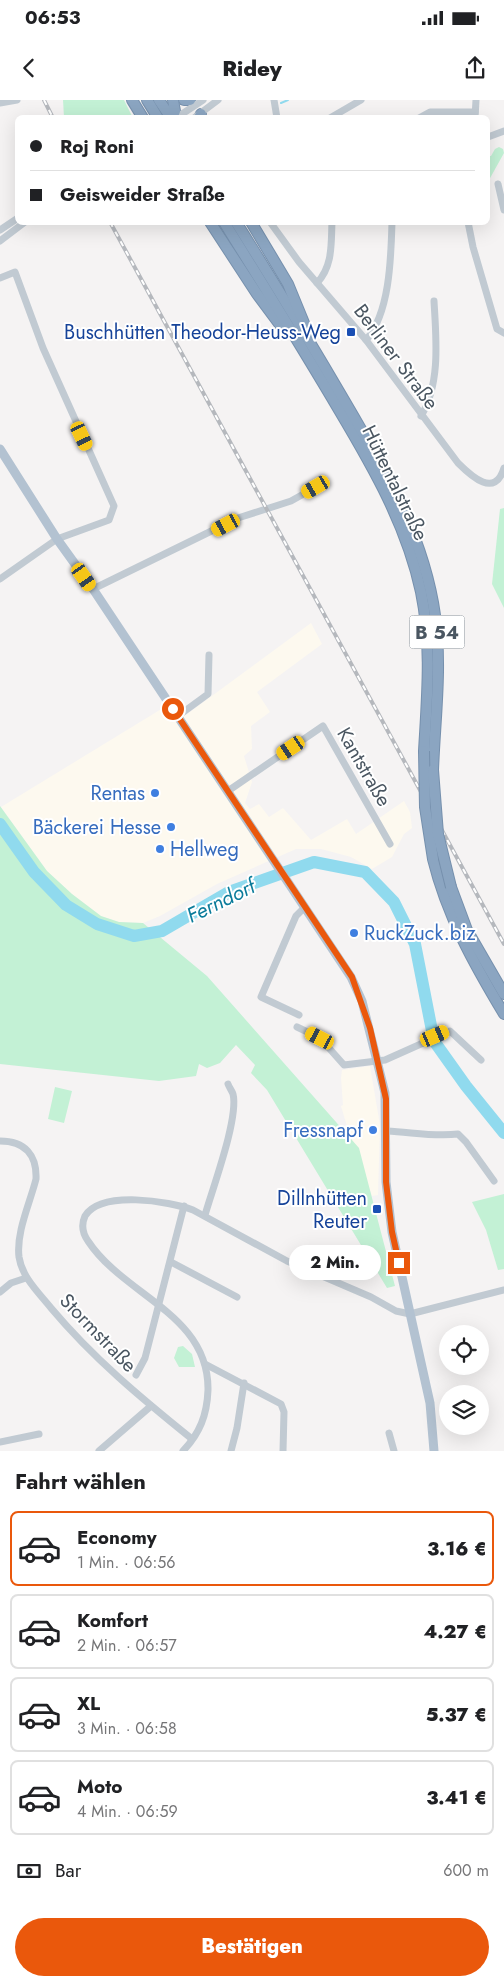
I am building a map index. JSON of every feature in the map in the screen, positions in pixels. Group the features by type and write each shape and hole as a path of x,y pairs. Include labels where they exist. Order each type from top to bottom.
{"highway":[{"path":"132,100 141,115"},
{"path":"147,100 156,115"},
{"path":"160,100 177,114"},
{"path":"184,100 190,100"},
{"path":"212,225 257,294 283,329 311,352"},
{"name":"Hüttentalstraße","path":"226,225 311,352 390,503 408,544 417,574 428,641 428,690 424,751 425,807 433,860 444,896 459,934 504,1014"},
{"name":"Hüttentalstraße","path":"238,225 399,499 416,541 426,570 437,641 438,690 434,770 438,834 451,887 467,930 504,994"},
{"path":"253,225 288,284 311,352"}],"main road":[{"path":"0,449 57,539 228,790 352,977 362,1001 387,1102 386,1182 392,1232 430,1403 434,1451"}],"street":[{"path":"0,101 17,100"},
{"path":"177,114 203,100"},
{"path":"199,115 218,100"},
{"path":"274,100 276,115"},
{"path":"335,115 361,100"},
{"path":"424,115 430,112 475,115 476,100"},
{"path":"490,136 504,131"},
{"path":"498,184 504,210"},
{"path":"0,230 15,220"},
{"path":"0,241 21,225"},
{"name":"Berliner Straße","path":"272,225 317,283 366,340 458,463 474,478 484,483 494,483 499,480 504,468"},
{"path":"317,283 324,276 332,251 332,225"},
{"path":"366,340 371,334 382,306 391,266 392,225"},
{"path":"469,225 473,247 497,329 504,333"},
{"path":"0,278 15,272 42,348 114,506 109,520 57,539 0,579"},
{"path":"421,416 429,403 434,364 434,301"},
{"path":"93,590 238,518 291,501 316,487"},
{"path":"178,716 208,694 209,655"},
{"name":"Kantstraße","path":"228,790 323,726 390,844"},
{"path":"299,1016 261,997 296,916 306,907"},
{"path":"297,1027 320,1038 344,1065 385,1060 425,1040 450,1031 481,1060"},
{"path":"205,1216 222,1159 232,1113 233,1094 228,1084"},
{"path":"387,1131 436,1136 458,1134 494,1181"},
{"name":"Stormstraße","path":"0,1141 18,1143 26,1148 35,1161 37,1168 36,1180 18,1247 21,1266 26,1278 75,1336 111,1372 192,1439"},
{"path":"183,1451 203,1423 208,1406 206,1364 191,1335 174,1316 130,1286 105,1262 86,1238 82,1225 90,1210 96,1206 113,1201 127,1200 184,1206 287,1261 370,1296 396,1311 410,1314 504,1290"},
{"path":"136,1376 145,1358 157,1305 171,1262 184,1206"},
{"path":"171,1262 237,1297"},
{"path":"0,1292 11,1284 26,1278"},
{"path":"206,1364 281,1404 284,1412 283,1451"},
{"path":"231,1451 236,1435 244,1383"},
{"path":"100,1451 151,1406"},
{"path":"389,1433 394,1451"},
{"path":"0,1442 39,1434"}],"shaded area":[{"path":"311,623 322,644 257,692 270,712 251,726 252,749 244,756 252,782 245,803 250,809 259,804 269,817 283,808 311,840 347,819 356,834 404,801 410,812 412,828 404,834 392,857 372,869 351,857 321,849 296,849 217,884 160,916 143,923 119,922 101,916 72,894 47,871 1,807 163,708 186,715"},
{"path":"370,1066 380,1125 378,1195 372,1196 341,1106 343,1105 342,1070"}],"green space":[{"path":"63,100 124,100 132,115 64,115"},
{"path":"499,147 503,149 504,153 490,178 490,156"},
{"path":"504,508 504,608 492,584 500,509"},
{"path":"0,806 47,871 72,894 101,916 119,922 143,923 207,976 359,1148 395,1286 387,1288 267,1090 251,1073 255,1065 236,1045 220,1063 207,1068 199,1064 196,1076 159,1081 0,1064"},
{"path":"55,1087 72,1091 64,1123 48,1119"},
{"path":"504,1194 504,1269 498,1270 486,1230 472,1202"},
{"path":"183,1346 192,1354 195,1367 179,1367 174,1358 178,1347"}],"waterway":[{"path":"281,103 288,100"},
{"name":"Ferndorf","path":"0,824 34,872 66,905 97,924 134,936 162,931 229,892 314,862 365,872 394,902 415,944 434,1041 466,1086 504,1133"}],"railway":[{"path":"44,100 52,115"},
{"path":"112,225 504,944"}],"place":[{"name":"Buschhütten Theodor-Heuss-Weg","path":"351,332"},
{"name":"Rentas","path":"155,793"},
{"name":"Bäckerei Hesse","path":"171,827"},
{"name":"Hellweg","path":"160,849"},
{"name":"RuckZuck.biz","path":"354,933"},
{"name":"Fressnapf","path":"373,1130"},
{"name":"Dillnhütten Reuter","path":"377,1209"}],"route":[{"path":"173,709 352,977 362,1001 387,1102 386,1182 392,1232 399,1263"}]}
